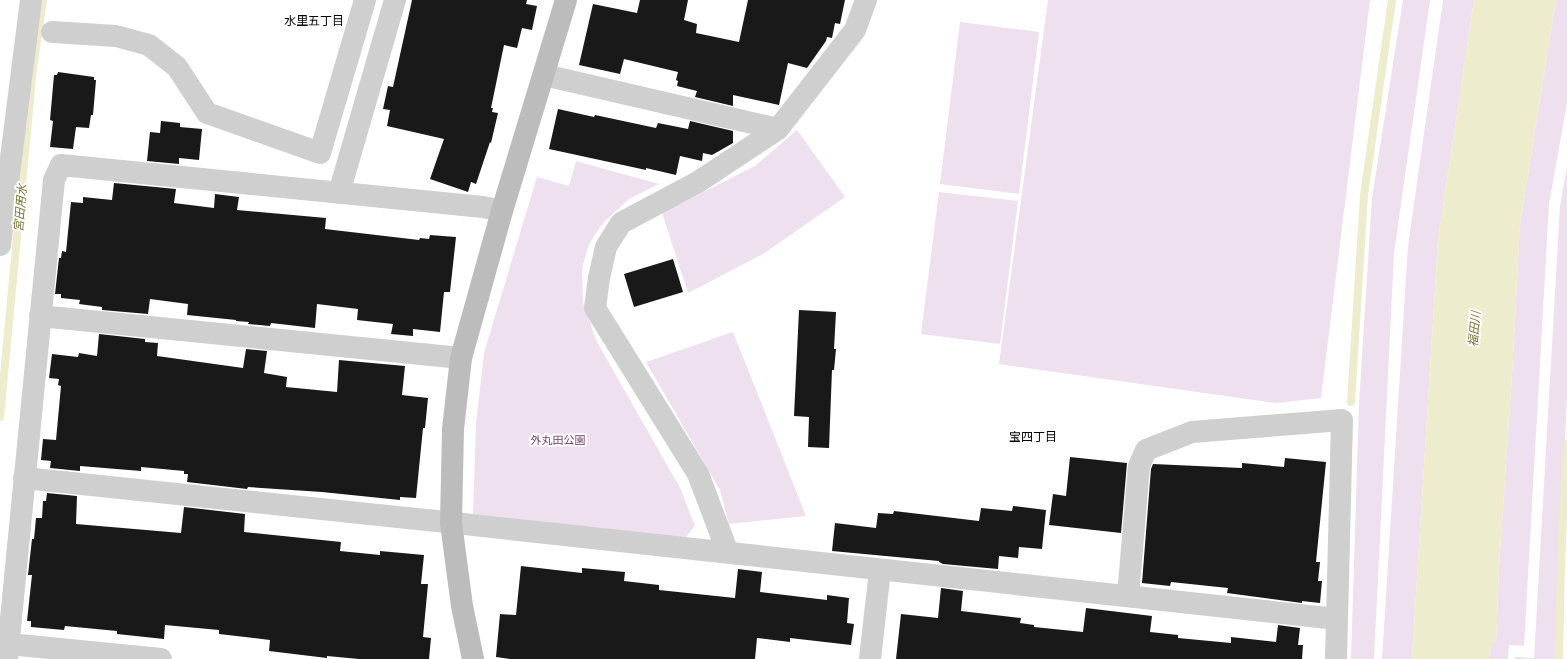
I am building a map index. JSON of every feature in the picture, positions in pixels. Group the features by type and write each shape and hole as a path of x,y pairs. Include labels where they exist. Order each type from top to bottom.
{"street":[{"path":"0,244 31,0"},
{"path":"52,32 116,36 150,44 177,67 207,113 320,153 365,0"},
{"path":"339,193 395,0"},
{"path":"473,659 462,606 451,523 453,429 461,358 502,211 566,0"},
{"path":"728,553 698,474 595,308 606,247 621,223 698,182 778,129 855,30 866,0"},
{"path":"544,75 778,129"},
{"path":"161,659 8,652 54,180 61,164 483,207 502,211"},
{"path":"40,316 461,358"},
{"path":"1128,596 1139,466 1146,450 1192,432 1342,420 1336,659"},
{"path":"24,478 1337,619"},
{"path":"870,659 880,570"}],"green space":[{"path":"1048,0 1370,0 1321,398 1276,403 999,364"},
{"path":"1403,0 1430,0 1394,253 1374,659 1351,659 1359,404 1372,198"},
{"path":"1443,0 1474,0 1438,240 1412,659 1382,659 1408,246"},
{"path":"1556,0 1567,0 1567,103 1549,204 1524,646 1509,645 1508,659 1490,659 1491,643 1496,643 1499,567 1520,224"},
{"path":"960,22 1039,32 1019,194 940,184"},
{"path":"797,130 845,197 763,254 688,293 662,213 755,166"},
{"name":"外丸田公園","path":"576,161 659,184 629,199 602,224 589,244 582,268 583,303 596,340 680,488 695,526 685,538 473,514 476,424 484,353 537,177 569,186"},
{"path":"1567,167 1567,398 1556,659 1515,659 1515,657 1534,658 1560,206"},
{"path":"939,192 1018,201 1000,344 921,334"},
{"path":"733,332 806,516 729,524 720,490 646,362"}],"water":[{"name":"福田川","path":"1474,0 1556,0 1520,224 1499,567 1496,643 1491,644 1490,659 1412,659 1438,240"}],"building":[{"path":"412,0 527,0 526,4 537,6 532,30 522,28 517,48 504,45 491,108 493,108 492,112 498,113 491,143 490,142 476,184 471,182 468,192 430,179 444,139 387,126 390,110 383,109 388,86 393,87"},
{"path":"640,0 688,0 684,20 697,24 696,33 739,42 748,0 845,0 840,24 835,23 832,38 827,37 826,41 807,68 788,63 779,105 733,95 733,106 695,97 697,91 677,86 678,81 676,80 678,72 624,59 620,74 579,65 593,4 637,13"},
{"path":"58,72 94,77 94,80 96,80 93,115 91,115 89,128 76,127 73,149 50,147 53,121 50,120 54,75 57,75"},
{"path":"558,109 656,128 658,123 688,129 690,121 733,131 733,143 712,155 703,153 702,161 680,156 676,175 646,168 646,170 549,149"},
{"path":"161,121 180,123 180,127 202,129 199,160 179,158 179,164 147,161 150,132 160,133"},
{"path":"114,183 176,189 174,203 214,208 215,194 239,197 237,210 326,218 325,229 419,240 420,238 429,239 430,235 456,237 450,292 444,292 440,332 413,329 413,336 391,334 393,324 357,320 358,309 317,304 315,328 271,323 270,326 248,324 249,322 187,315 188,304 150,299 148,314 102,310 102,307 79,304 80,300 61,298 61,294 55,294 59,258 61,258 62,251 66,252 71,202 83,203 83,197 112,200"},
{"path":"673,259 683,292 634,307 624,274"},
{"path":"799,310 836,312 834,349 836,349 834,370 832,370 829,448 808,447 809,417 794,416"},
{"path":"99,334 145,339 145,342 158,343 157,356 243,368 246,349 267,351 264,373 287,377 286,387 337,392 339,360 405,366 402,395 428,398 425,428 423,428 416,498 400,497 400,500 322,492 248,487 247,489 187,482 188,474 184,474 184,471 141,467 141,471 80,466 80,471 50,468 51,461 41,460 43,439 56,440 61,386 58,385 59,379 49,378 52,354 78,357 79,353 97,356"},
{"path":"1070,457 1127,463 1121,533 1049,525 1053,494 1066,496"},
{"path":"1285,458 1326,462 1316,562 1320,562 1318,581 1322,581 1320,603 1302,601 1302,603 1227,593 1228,588 1171,582 1170,586 1142,583 1151,469 1153,464 1242,468 1242,463 1284,467"},
{"path":"47,493 77,496 76,524 181,533 184,507 245,514 244,532 341,542 340,551 380,555 380,551 424,555 421,584 428,584 423,637 431,638 429,659 359,659 327,656 327,658 269,651 270,640 219,634 219,630 165,625 164,639 117,634 117,631 65,626 64,630 31,627 31,621 27,621 32,575 28,575 32,539 34,539 36,518 42,518 43,501 46,501"},
{"path":"1013,506 1046,510 1042,549 1019,547 1018,558 999,556 998,569 943,564 939,561 832,551 835,523 876,528 878,513 893,514 894,511 979,521 981,508 1012,511"},
{"path":"521,566 582,573 582,568 625,572 624,581 659,585 659,590 735,598 738,569 762,572 760,592 827,600 827,595 849,598 847,623 854,624 851,645 790,638 790,642 757,638 755,659 510,659 496,657 500,614 516,615"},
{"path":"941,588 963,591 961,611 1021,618 1020,623 1034,625 1034,627 1083,632 1086,608 1152,616 1150,632 1178,635 1178,638 1231,643 1231,637 1276,642 1278,625 1300,628 1298,645 1303,645 1302,659 896,659 901,614 938,618"}],"waterway":[{"name":"宮田用水","path":"0,417 33,68 43,0"},
{"path":"1351,402 1364,195 1392,0"},
{"path":"1559,659 1561,562 1567,444"}],"district":[{"name":"水里五丁目","path":"314,20"},
{"name":"宝四丁目","path":"1033,436"}]}
